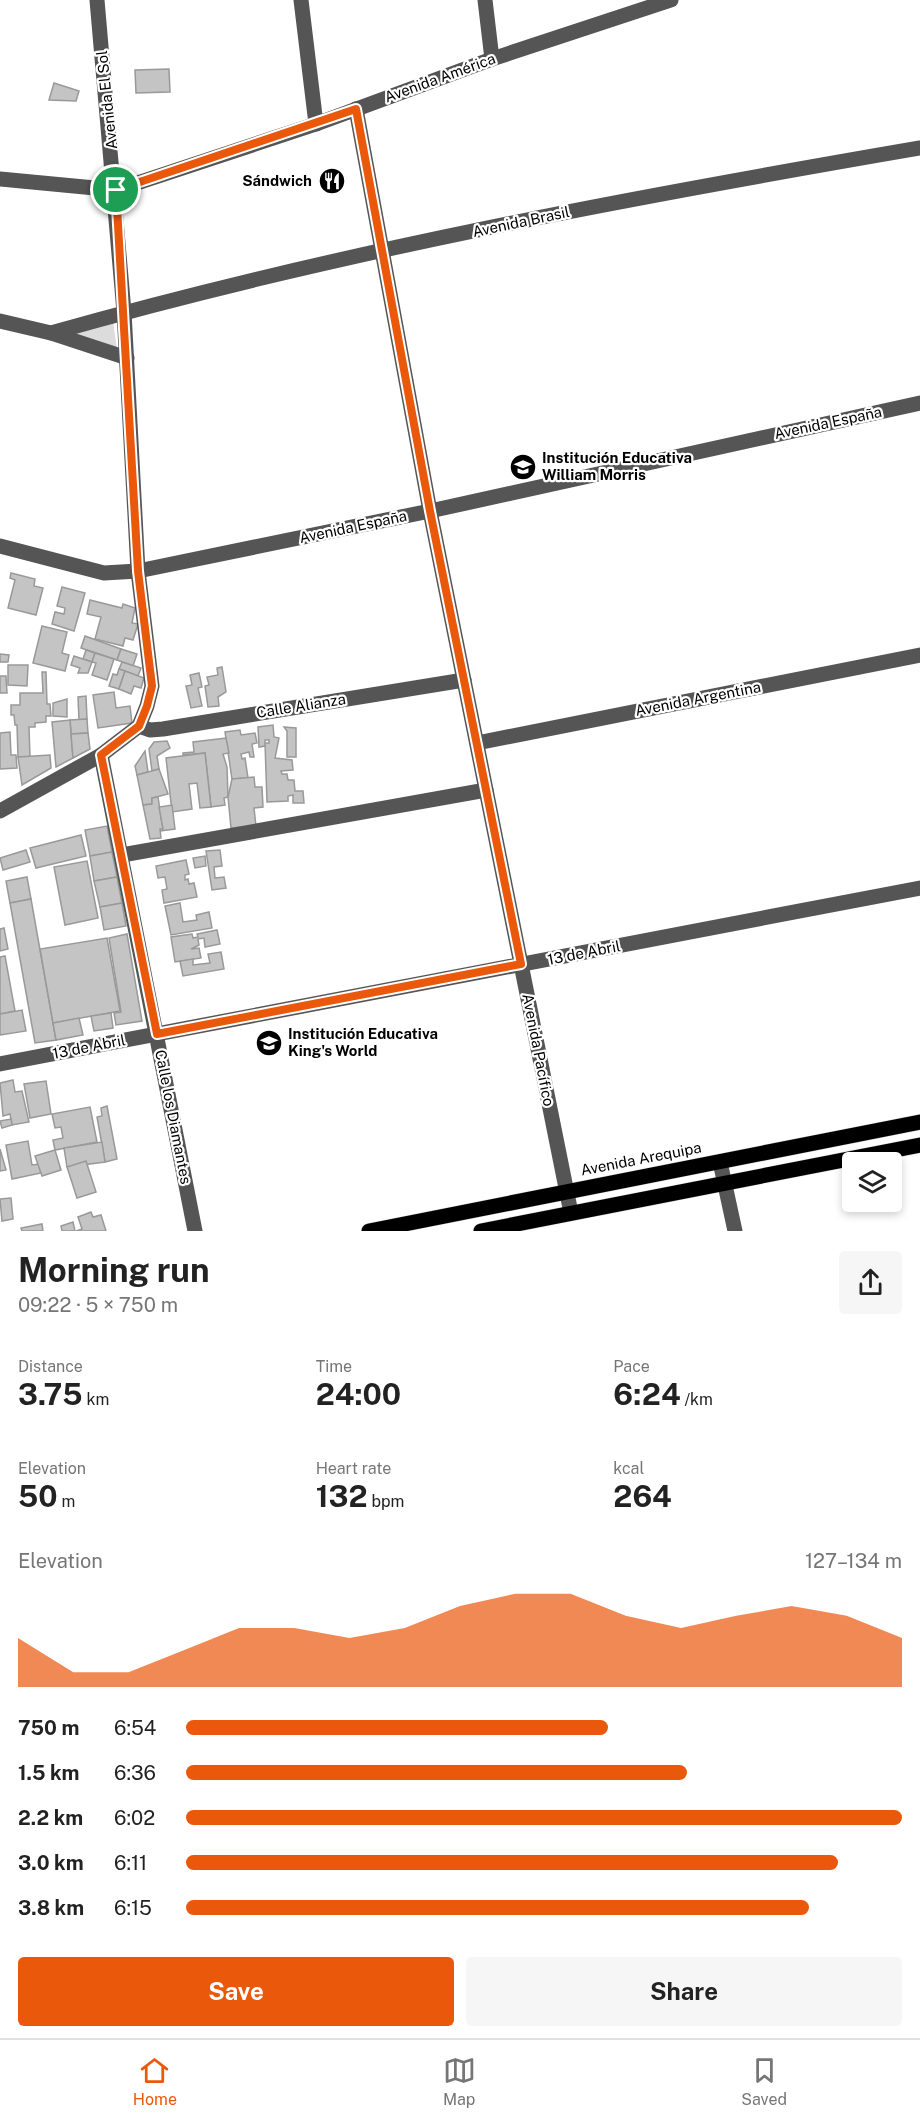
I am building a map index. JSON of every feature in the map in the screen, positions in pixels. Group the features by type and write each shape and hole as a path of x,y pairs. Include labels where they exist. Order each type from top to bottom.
{"main road":[{"name":"Avenida Arequipa","path":"369,1231 920,1122"},
{"path":"481,1231 920,1145"}],"street":[{"name":"Avenida El Sol","path":"97,0 116,190 138,571 152,686 139,726"},
{"path":"301,0 316,124"},
{"path":"485,0 492,59"},
{"name":"Avenida América","path":"0,179 116,190 316,124 492,59 671,0"},
{"name":"Avenida Pacífico","path":"356,109 430,511 571,1213"},
{"name":"Avenida Brasil","path":"51,333 124,312 382,251 673,190 920,148"},
{"path":"0,321 51,333 127,358"},
{"name":"Avenida España","path":"0,546 104,573 138,571 430,511 920,403"},
{"name":"Avenida Argentina","path":"477,743 920,655"},
{"name":"Calle Alianza","path":"139,726 150,730 163,729 464,680"},
{"path":"0,811 101,755 139,726"},
{"name":"Calle los Diamantes","path":"101,755 195,1231"},
{"path":"122,855 486,790"},
{"name":"13 de Abril","path":"0,1064 920,888"},
{"path":"720,1161 735,1231"}],"shaded area":[{"path":"113,321 117,349 70,334"}],"building":[{"path":"169,69 170,92 136,93 135,70"},
{"path":"54,83 79,91 76,101 49,100"},
{"path":"11,573 35,579 34,586 43,588 36,615 8,608 15,580 10,578"},
{"path":"62,587 85,593 74,631 52,624 55,612 64,614 65,608 57,606"},
{"path":"90,600 122,608 123,604 135,608 132,623 138,624 133,640 125,638 123,646 95,639 101,617 87,614"},
{"path":"42,626 67,632 62,653 69,655 65,671 33,663"},
{"path":"85,636 121,649 117,660 81,648"},
{"path":"121,649 137,654 133,666 117,660"},
{"path":"86,650 95,653 92,662 83,659"},
{"path":"95,653 114,659 107,680 92,675 96,663 92,662"},
{"path":"0,654 9,655 8,662 0,662"},
{"path":"74,656 92,662 88,673 78,673 80,668 71,665"},
{"path":"122,662 141,668 138,676 119,669"},
{"path":"8,665 28,665 27,686 8,685"},
{"path":"222,667 226,692 218,697 219,706 208,707 205,686 209,685 207,677 218,675 217,668"},
{"path":"119,669 125,671 119,689 109,686 113,674 117,675"},
{"path":"125,671 144,678 141,688 134,686 131,694 119,689"},
{"path":"42,672 46,672 47,704 50,704 51,716 46,716 46,722 35,723 35,727 29,727 30,757 18,757 17,725 15,725 14,715 11,715 11,705 20,705 20,693 43,693"},
{"path":"199,673 202,687 198,688 202,706 191,708 186,686 192,685 190,675"},
{"path":"0,676 6,676 7,693 0,693"},
{"path":"114,692 116,708 130,706 132,723 98,728 93,695"},
{"path":"86,696 87,719 79,720 78,697"},
{"path":"67,699 67,717 53,716 53,703"},
{"path":"87,719 88,733 71,734 70,720"},
{"path":"70,720 73,758 56,767 52,722"},
{"path":"273,725 274,737 279,738 275,758 292,760 293,770 281,771 282,774 287,774 288,780 294,780 295,791 303,791 304,803 293,803 293,795 288,796 288,801 267,802 265,743 265,746 259,747 258,727"},
{"path":"284,727 296,728 296,757 287,757 287,731"},
{"path":"240,730 241,735 255,733 257,743 252,744 254,757 250,757 249,752 241,754 242,759 245,758 248,778 232,779 225,732"},
{"path":"10,732 11,755 16,755 17,768 0,769 0,733"},
{"path":"88,733 90,749 73,758 71,734"},
{"path":"226,738 229,753 223,754 227,767 228,797 224,798 225,805 211,807 205,753 183,755 183,753 194,752 193,742"},
{"path":"167,741 170,748 157,756 159,769 152,771 149,749 154,742"},
{"path":"145,751 148,772 137,775 135,766"},
{"path":"205,753 211,807 200,808 197,783 189,784 192,809 172,812 166,758"},
{"path":"50,755 51,768 22,785 18,757"},
{"path":"159,769 168,794 152,798 152,804 143,805 137,775"},
{"path":"254,777 255,787 262,787 263,807 254,808 256,826 231,828 228,797 232,779"},
{"path":"158,797 163,829 160,829 161,838 150,839 143,805 152,804 152,798"},
{"path":"172,805 175,829 160,831 163,829 159,807"},
{"path":"107,826 112,852 90,856 85,830"},
{"path":"81,835 86,856 36,868 30,848"},
{"path":"26,850 30,862 3,870 0,858"},
{"path":"220,850 222,866 214,867 215,878 224,877 226,888 212,890 206,851"},
{"path":"112,852 117,877 94,881 90,856"},
{"path":"205,856 206,866 195,868 193,858"},
{"path":"186,860 189,874 185,875 185,880 188,879 189,884 194,883 197,897 164,903 162,890 167,889 165,877 158,878 156,866"},
{"path":"87,861 98,918 65,925 54,867"},
{"path":"27,877 31,899 10,903 6,881"},
{"path":"117,877 122,903 100,907 94,881"},
{"path":"31,899 56,1040 35,1043 10,903"},
{"path":"122,903 126,926 104,930 100,907"},
{"path":"180,903 183,922 197,920 196,915 209,912 212,928 171,935 165,906"},
{"path":"4,928 8,949 0,951 0,929"},
{"path":"217,930 220,944 205,947 204,938 198,939 199,945 191,949 199,948 201,958 175,962 171,937 192,934 193,938 198,937 197,934"},
{"path":"127,934 142,1021 116,1025 114,1013 121,1012 109,938"},
{"path":"107,938 120,1011 53,1023 40,949"},
{"path":"221,952 224,969 183,976 180,961 193,959 193,965 210,963 208,954"},
{"path":"5,956 15,1011 0,1014 0,957"},
{"path":"22,1010 26,1031 0,1035 0,1014"},
{"path":"111,1013 113,1028 94,1031 91,1016"},
{"path":"79,1018 83,1035 56,1040 53,1023"},
{"path":"13,1080 15,1092 22,1091 29,1122 12,1125 10,1114 3,1116 0,1083"},
{"path":"46,1081 51,1114 30,1118 24,1084"},
{"path":"107,1106 117,1159 105,1162 97,1117 102,1116 101,1108"},
{"path":"90,1107 97,1142 55,1150 53,1140 63,1138 61,1127 55,1128 52,1114"},
{"path":"11,1119 12,1125 2,1128 0,1121"},
{"path":"28,1141 32,1165 39,1164 41,1173 12,1179 6,1145"},
{"path":"102,1142 105,1162 67,1167 64,1148"},
{"path":"0,1149 6,1170 0,1171"},
{"path":"55,1150 61,1170 42,1176 35,1156"},
{"path":"86,1161 96,1192 77,1198 67,1167"},
{"path":"11,1198 13,1219 2,1221 0,1199"},
{"path":"91,1212 93,1217 101,1215 106,1231 76,1231 82,1229 78,1217"},
{"path":"73,1222 75,1231 62,1231 61,1226"},
{"path":"42,1224 43,1231 22,1231 21,1228"}],"place":[{"name":"Sándwich","path":"332,181"},
{"name":"Institución Educativa William Morris","path":"523,467"},
{"name":"Institución Educativa King's World","path":"269,1043"}],"route":[{"path":"356,109 430,511 521,964 157,1034 101,755 139,726 152,686 138,571 116,190 356,109"}]}
